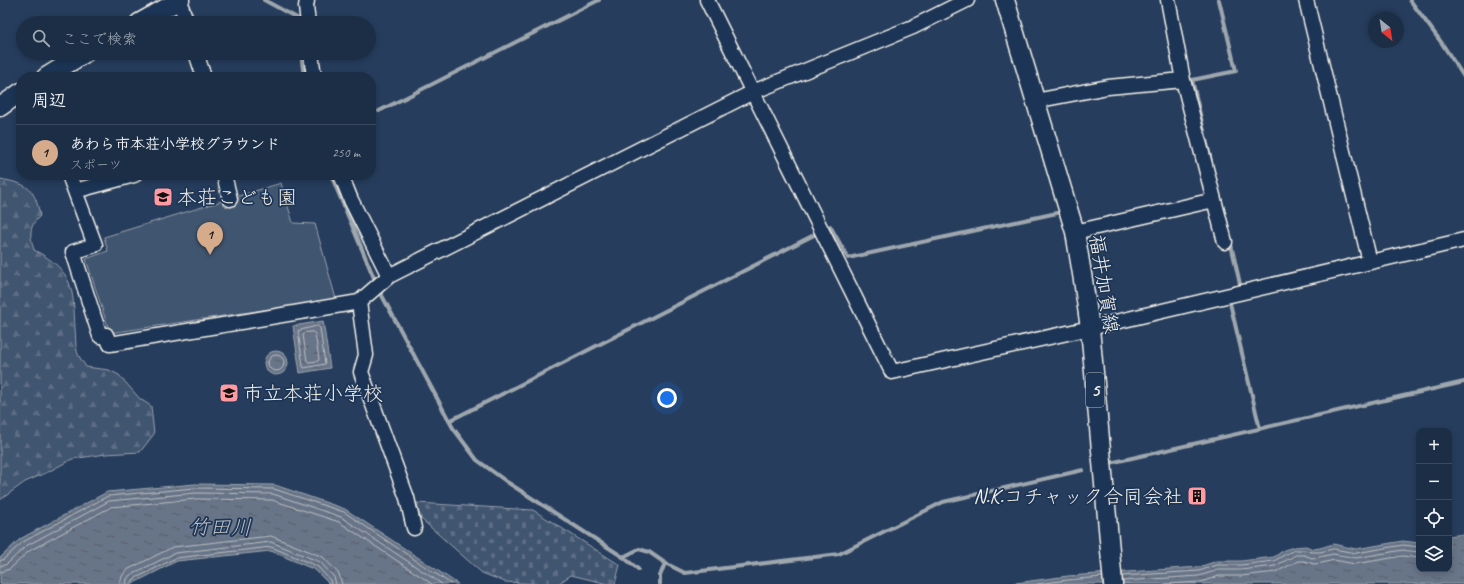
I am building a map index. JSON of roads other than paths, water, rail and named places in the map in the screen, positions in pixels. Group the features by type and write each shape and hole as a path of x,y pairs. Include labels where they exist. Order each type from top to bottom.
{"main road":[{"path":"151,16 180,0"},
{"name":"福井加賀線","path":"1005,0 1075,232 1084,280 1090,328 1113,584"},
{"path":"54,72 74,60"},
{"path":"0,106 16,95"}],"street":[{"path":"180,0 185,16"},
{"path":"307,0 307,16"},
{"path":"707,0 892,372 1090,328 1464,240"},
{"path":"71,180 95,245 73,252 100,336 106,335 110,344 359,302 389,276 752,92 913,27 968,0"},
{"path":"1168,0 1183,80 1225,242"},
{"path":"1306,0 1370,262"},
{"path":"198,60 202,72"},
{"path":"312,60 313,72"},
{"path":"1035,101 1108,87 1183,80"},
{"path":"75,190 114,180"},
{"path":"225,180 230,199"},
{"path":"343,180 351,200 389,276"},
{"path":"1075,232 1214,200"},
{"path":"359,302 366,355 361,372 407,498 414,528"}],"water":[{"path":"323,321 330,368 300,373 293,326"},
{"path":"276,351 285,354 288,363 285,372 276,375 267,372 264,363 267,354"},
{"name":"竹田川","path":"195,484 275,485 345,509 458,584 329,584 315,570 271,551 177,561 132,584 0,584 0,558 20,539 107,492"},
{"path":"1464,534 1464,584 1008,584 1068,576 1199,567 1217,561 1241,561 1274,557 1284,550 1294,547 1306,546 1313,549 1333,544 1356,549 1403,541 1416,543 1416,572 1452,572 1452,536"}],"waterway":[{"path":"264,0 293,16"},
{"path":"379,111 599,0"},
{"path":"1211,161 1192,80 1236,71 1219,0"},
{"path":"1410,0 1441,42 1464,77"},
{"path":"302,60 303,72"},
{"path":"333,180 379,290 453,428 477,460 507,482 623,557 638,569"},
{"path":"830,226 848,258 1057,213"},
{"path":"451,420 814,235"},
{"path":"1230,240 1240,284"},
{"path":"1230,303 1260,429"},
{"path":"1110,463 1464,382"},
{"path":"623,557 639,549 649,552 665,563 685,573 839,554 943,502 1083,470"},
{"path":"660,584 660,576 665,563"}],"place":[{"name":"本荘こども園","path":"163,197"},
{"name":"あわら市本荘小学校グラウンド","path":"210,255"},
{"name":"市立本荘小学校","path":"229,393"},
{"name":"N.K.コチャック合同会社","path":"1197,496"}]}
